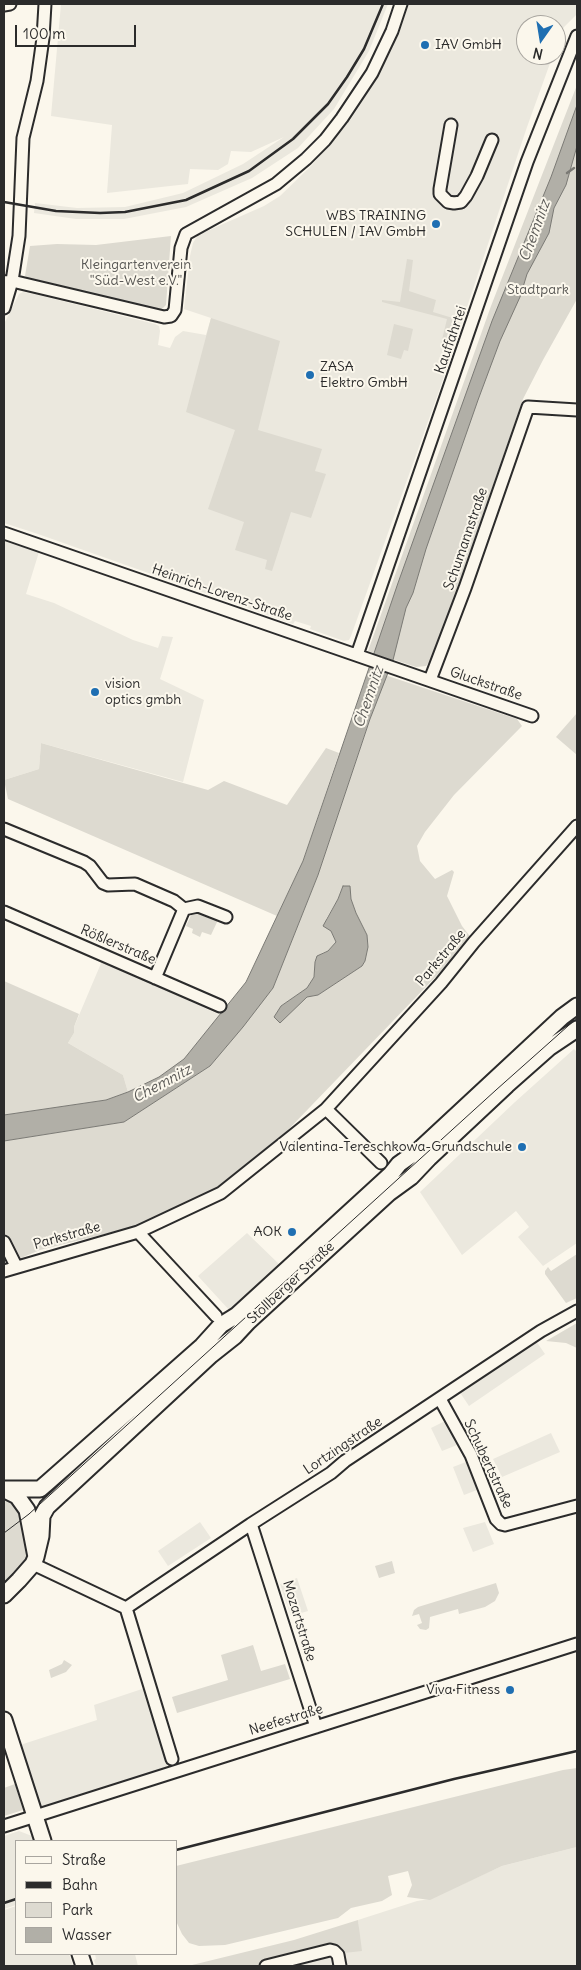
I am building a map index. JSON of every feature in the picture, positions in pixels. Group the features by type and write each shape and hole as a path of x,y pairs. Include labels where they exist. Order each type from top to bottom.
{"main road":[{"name":"Stollberger Straße","path":"4,1490 40,1489 202,1346 221,1325 237,1315 391,1174 399,1164 420,1148 562,1017 577,1006"},
{"name":"Stollberger Straße","path":"34,1561 41,1536 42,1516 53,1501 375,1206 411,1177 428,1158 550,1047 577,1029"},
{"path":"4,1490 16,1496 27,1510 34,1561 4,1595"},
{"path":"4,1720 43,1840"}],"street":[{"path":"4,5 10,4"},
{"path":"4,308 8,281 19,236 23,138 37,81 45,4"},
{"path":"8,281 164,317 171,316 175,310 181,248 186,234 276,184 325,140 347,111 372,72 392,31 401,4"},
{"name":"Kauffahrtei","path":"357,655 527,162 577,36"},
{"path":"451,124 440,189 440,194 448,202 454,204 461,202 466,196 477,176 492,140"},
{"name":"Schumannstraße","path":"430,680 467,582 528,407 577,410"},
{"name":"Heinrich-Lorenz-Straße","path":"4,533 430,680"},
{"name":"Gluckstraße","path":"430,680 532,716"},
{"name":"Parkstraße","path":"4,1271 138,1232 221,1193 326,1108 441,983 474,942 577,826"},
{"path":"4,829 84,862 108,885 135,884 174,901 184,908 198,906 226,917"},
{"path":"154,978 184,908"},
{"name":"Rößlerstraße","path":"4,912 220,1006"},
{"path":"326,1108 381,1163"},
{"path":"138,1232 216,1316"},
{"path":"4,1242 16,1266"},
{"name":"Lortzingstraße","path":"126,1608 331,1473 345,1461 540,1331 577,1310"},
{"name":"Schubertstraße","path":"440,1399 471,1455 496,1519 501,1524 505,1525 577,1506"},
{"name":"Mozartstraße","path":"252,1524 316,1726"},
{"path":"34,1561 126,1608 172,1759"},
{"name":"Neefestraße","path":"4,1826 577,1644"},
{"path":"266,1966 330,1950 338,1955 340,1966"}],"shaded area":[{"path":"61,4 388,4 369,51 334,109 298,148 252,178 186,207 124,219 76,219 34,213 35,203 77,208 125,207 183,193 243,164 284,137 251,152 231,151 228,164 218,170 190,169 188,184 107,193 112,125 51,116"},
{"path":"408,4 577,4 577,14 566,25 566,15 516,15 516,65 549,65 439,391 349,640 344,641 310,629 311,626 295,621 293,624 4,523 4,324 19,294 23,292 34,294 155,324 159,326 160,331 158,345 170,348 175,337 183,331 206,335 211,318 184,309 190,256 193,243 198,235 264,206 280,196 312,165 351,119 391,51"},
{"path":"4,541 39,552 26,594 54,603 133,640 158,648 162,636 173,637 160,679 204,700 183,782 41,743 39,769 4,780"},
{"path":"102,961 220,1015 184,1059 159,1077 128,1092 123,1075 68,1043 74,1033 74,1027"},
{"name":"Valentina-Tereschkowa-Grundschule","path":"574,1049 577,1052 577,1243 543,1266 518,1237 529,1227 516,1211 462,1255 420,1192"},
{"path":"247,1233 281,1266 230,1311 198,1276"},
{"path":"536,1341 545,1354 469,1406 459,1391"},
{"path":"449,1419 462,1443 442,1451 431,1428"},
{"path":"551,1433 560,1452 502,1477 493,1459"},
{"path":"471,1460 482,1488 464,1495 453,1467"},
{"path":"200,1522 211,1538 168,1566 158,1551"},
{"path":"485,1522 494,1544 473,1552 463,1528"},
{"path":"297,1578 308,1611 291,1616 280,1584"},
{"path":"145,1688 171,1770 36,1814 14,1747 97,1720 94,1705"},
{"path":"19,1831 32,1836 33,1840 15,1840 15,1905 4,1909 4,1836"},
{"path":"577,1847 577,1966 283,1966 359,1929 358,1920 417,1901 430,1899 502,1866"},
{"path":"15,1906 15,1955 69,1955 73,1966 4,1966 4,1910"},
{"path":"95,1955 135,1955 138,1966 96,1966 94,1960 96,1959"}],"green space":[{"name":"Stadtpark","path":"577,85 577,299 523,399 434,656 426,666 416,667 368,651 491,306"},
{"name":"Kleingartenverein \"Süd-West e.V.\"","path":"171,236 166,305 162,309 155,311 33,281 25,276 30,246 57,244 96,245"},
{"path":"407,259 413,260 409,291 436,300 433,312 456,319 446,346 441,344 447,319 382,302 382,300 400,302"},
{"path":"211,318 280,341 258,430 322,449 315,471 326,474 311,518 291,512 272,571 265,569 267,560 235,550 244,522 208,509 235,430 186,412"},
{"path":"394,324 413,329 408,351 404,350 401,359 387,355"},
{"path":"385,675 517,719 522,726 454,795 425,832 417,846 420,861 435,879 452,870 454,872 447,896 462,926 472,939 231,1189 178,1216 40,1250 4,1265 4,1141 124,1122 210,1066 273,988 318,875","holes":["343,886 367,935 368,947 365,961 362,966 318,995 307,996 280,1022 274,1017 281,1006 307,988 314,977 315,962 322,953 328,951 336,942 326,919 338,899"]},
{"path":"577,713 577,755 556,737"},
{"path":"41,743 208,790 224,781 287,805 326,748 339,753 303,861 277,916 8,799 4,780 39,769"},
{"path":"194,909 218,920 211,935 202,932 200,937 192,933 193,929 186,926"},
{"path":"4,981 79,1014 74,1027 74,1033 68,1043 123,1075 128,1092 106,1100 4,1115"},
{"path":"577,1254 577,1298 566,1303 545,1274 545,1271 548,1267 551,1271"},
{"path":"577,1323 577,1348 566,1343 546,1341"},
{"path":"4,1490 17,1496 36,1557 4,1595"},
{"path":"392,1561 395,1573 379,1578 375,1566"},
{"path":"496,1583 499,1593 495,1601 485,1607 459,1614 458,1609 430,1617 429,1628 426,1630 420,1629 417,1625 422,1623 419,1614 412,1616 414,1610 418,1607"},
{"path":"253,1645 261,1671 285,1664 290,1679 177,1713 172,1697 228,1680 221,1655"},
{"path":"64,1660 72,1665 66,1672 51,1678 49,1670 62,1664"},
{"path":"577,1768 577,1847 502,1866 430,1900 407,1897 412,1885 408,1871 388,1876 392,1895 382,1901 351,1908 338,1918 225,1945 199,1946 189,1943 178,1925 178,1866"},
{"path":"15,1784 23,1810 4,1816 4,1788"},
{"path":"358,1920 362,1951 344,1953 334,1944 254,1966 188,1966 294,1940"}],"water":[{"name":"Chemnitz","path":"577,105 577,146 566,185 554,208 549,233 527,274 520,297 500,341 478,400 426,549 413,593 406,608 393,660 370,719 318,875 273,988 210,1066 124,1122 4,1141 4,1115 106,1100 159,1077 184,1059 246,982 303,861 398,583 492,321 551,177"},
{"path":"343,886 350,886 351,899 367,935 368,947 365,961 362,966 318,995 307,997 280,1023 274,1017 281,1006 307,988 314,977 317,956 328,951 336,942 331,931 323,926"}],"waterway":[{"path":"567,173 574,168"}],"tram line":[{"path":"4,1533 29,1514 577,1018"}],"railway":[{"path":"4,202 56,211 125,212 186,200 249,171 293,139 328,104 364,49 383,4"},
{"path":"178,1849 454,1779 577,1751"},
{"path":"4,1903 15,1899"}],"place":[{"name":"IAV GmbH","path":"425,45"},
{"name":"WBS TRAINING SCHULEN / IAV GmbH","path":"436,224"},
{"name":"ZASA Elektro GmbH","path":"310,375"},
{"name":"vision optics gmbh","path":"95,692"},
{"name":"Valentina-Tereschkowa-Grundschule","path":"522,1147"},
{"name":"AOK","path":"292,1232"},
{"name":"Viva Fitness","path":"510,1690"}]}
